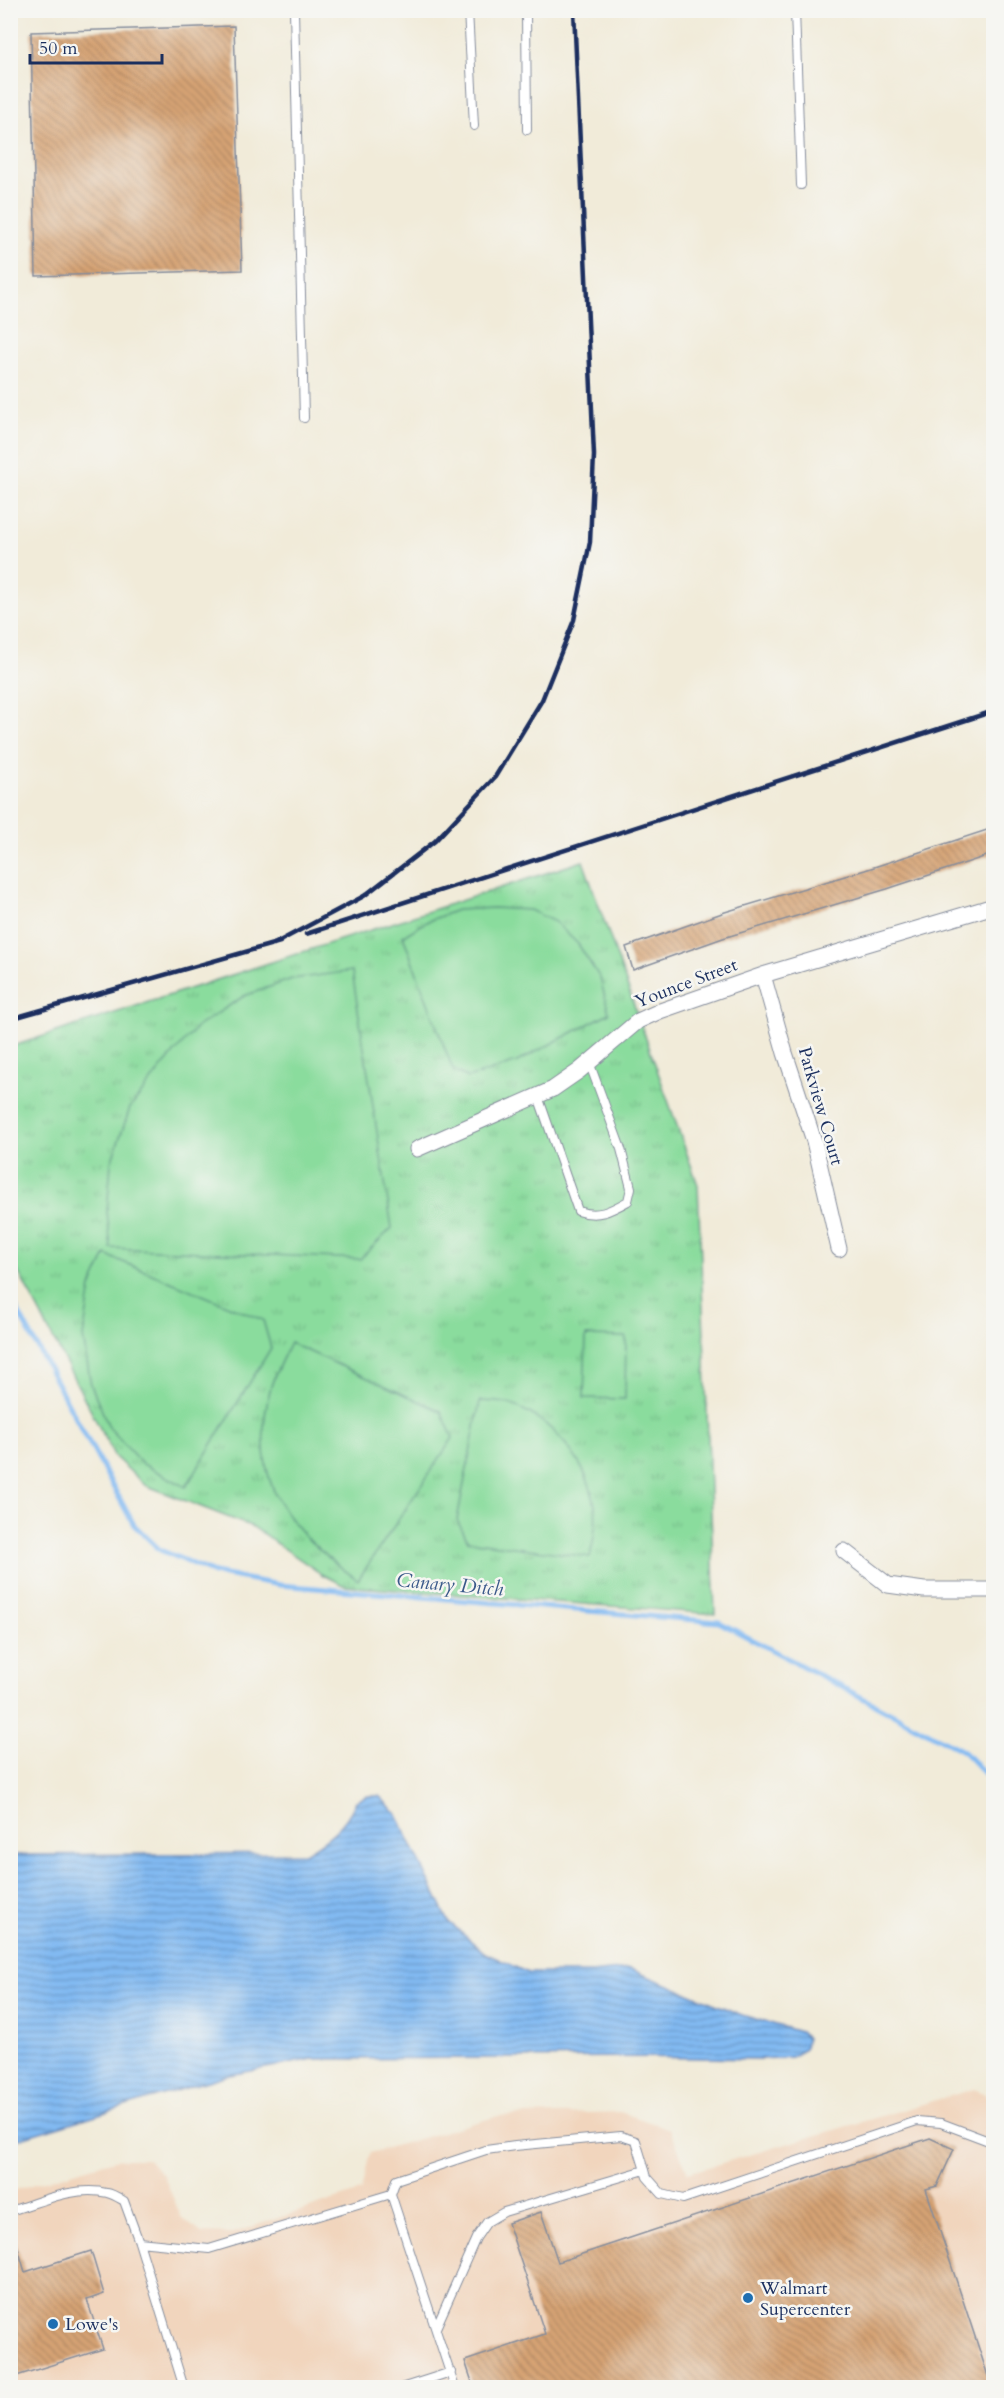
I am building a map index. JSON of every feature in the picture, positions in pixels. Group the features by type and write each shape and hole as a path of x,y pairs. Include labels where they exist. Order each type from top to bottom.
{"street":[{"name":"Younce Street","path":"417,1149 553,1089 590,1062 638,1021 660,1011 764,975 993,906"},
{"name":"Parkview Court","path":"764,975 785,1053 814,1141 839,1249"},
{"path":"844,1551 888,1584 924,1590 993,1590"}],"lane":[{"path":"294,10 304,418"},
{"path":"468,10 474,126"},
{"path":"526,10 527,130"},
{"path":"795,10 801,185"},
{"path":"538,1096 578,1211 588,1215 605,1214 627,1201 631,1188 621,1149 590,1062"},
{"path":"455,2388 391,2194 396,2181 486,2150 621,2136 636,2141 647,2177 662,2194 683,2199 917,2121 941,2123 993,2143"},
{"path":"436,2328 476,2238 488,2222 504,2212 645,2170"},
{"path":"10,2211 68,2194 88,2191 108,2193 124,2201 184,2388"},
{"path":"139,2242 209,2249 391,2194"},
{"path":"401,2388 451,2372"}],"shaded area":[{"path":"974,2089 993,2097 993,2387 11,2388 11,2191 118,2159 147,2159 163,2174 182,2219 202,2233 230,2234 361,2191 370,2153 498,2116 620,2112 670,2129 688,2173"}],"green space":[{"path":"583,861 698,1185 715,1614 345,1586 323,1575 253,1527 145,1485 115,1457 11,1258 10,1047"},
{"path":"493,908 530,910 555,922 578,944 600,978 609,1013 517,1062 468,1078 453,1070 403,936 428,921 457,910"},
{"path":"352,971 392,1228 360,1259 111,1248 107,1212 111,1163 130,1108 163,1066 198,1026 244,996 292,979"},
{"path":"106,1255 263,1320 271,1348 186,1487 141,1463 109,1427 91,1385 83,1337 91,1287"},
{"path":"586,1336 626,1337 625,1399 584,1398"},
{"path":"290,1343 441,1411 453,1438 358,1580 311,1542 292,1521 278,1500 269,1477 264,1451 264,1422 270,1390"},
{"path":"480,1401 505,1403 527,1412 554,1432 576,1459 585,1474 595,1506 595,1532 590,1557 468,1541 457,1520"}],"water":[{"path":"368,1796 379,1796 396,1813 449,1922 485,1953 528,1973 591,1973 630,1969 742,2015 800,2032 806,2038 805,2049 791,2057 762,2059 638,2057 313,2059 224,2076 11,2141 11,1855 305,1853 342,1825 356,1801"}],"building":[{"path":"234,26 242,270 36,276 31,32"},
{"path":"993,828 993,854 887,889 723,938 633,970 626,947 725,912"},
{"name":"Walmart Supercenter","path":"930,2138 954,2149 937,2186 926,2189 992,2388 474,2388 465,2361 545,2334 508,2223 541,2212 558,2262"},
{"name":"Lowe's","path":"10,2235 14,2235 25,2272 91,2251 104,2294 87,2300 103,2349 10,2378"}],"waterway":[{"name":"Canary Ditch","path":"10,1297 134,1525 160,1550 214,1573 280,1585 719,1622 963,1751 994,1783"}],"railway":[{"path":"274,944 364,896 435,841 495,777 542,700 574,620 590,542 594,455 574,10"},
{"path":"306,934 994,711"},
{"path":"10,1019 280,942"}],"place":[{"name":"Walmart Supercenter","path":"748,2298"},
{"name":"Lowe's","path":"53,2324"}]}
